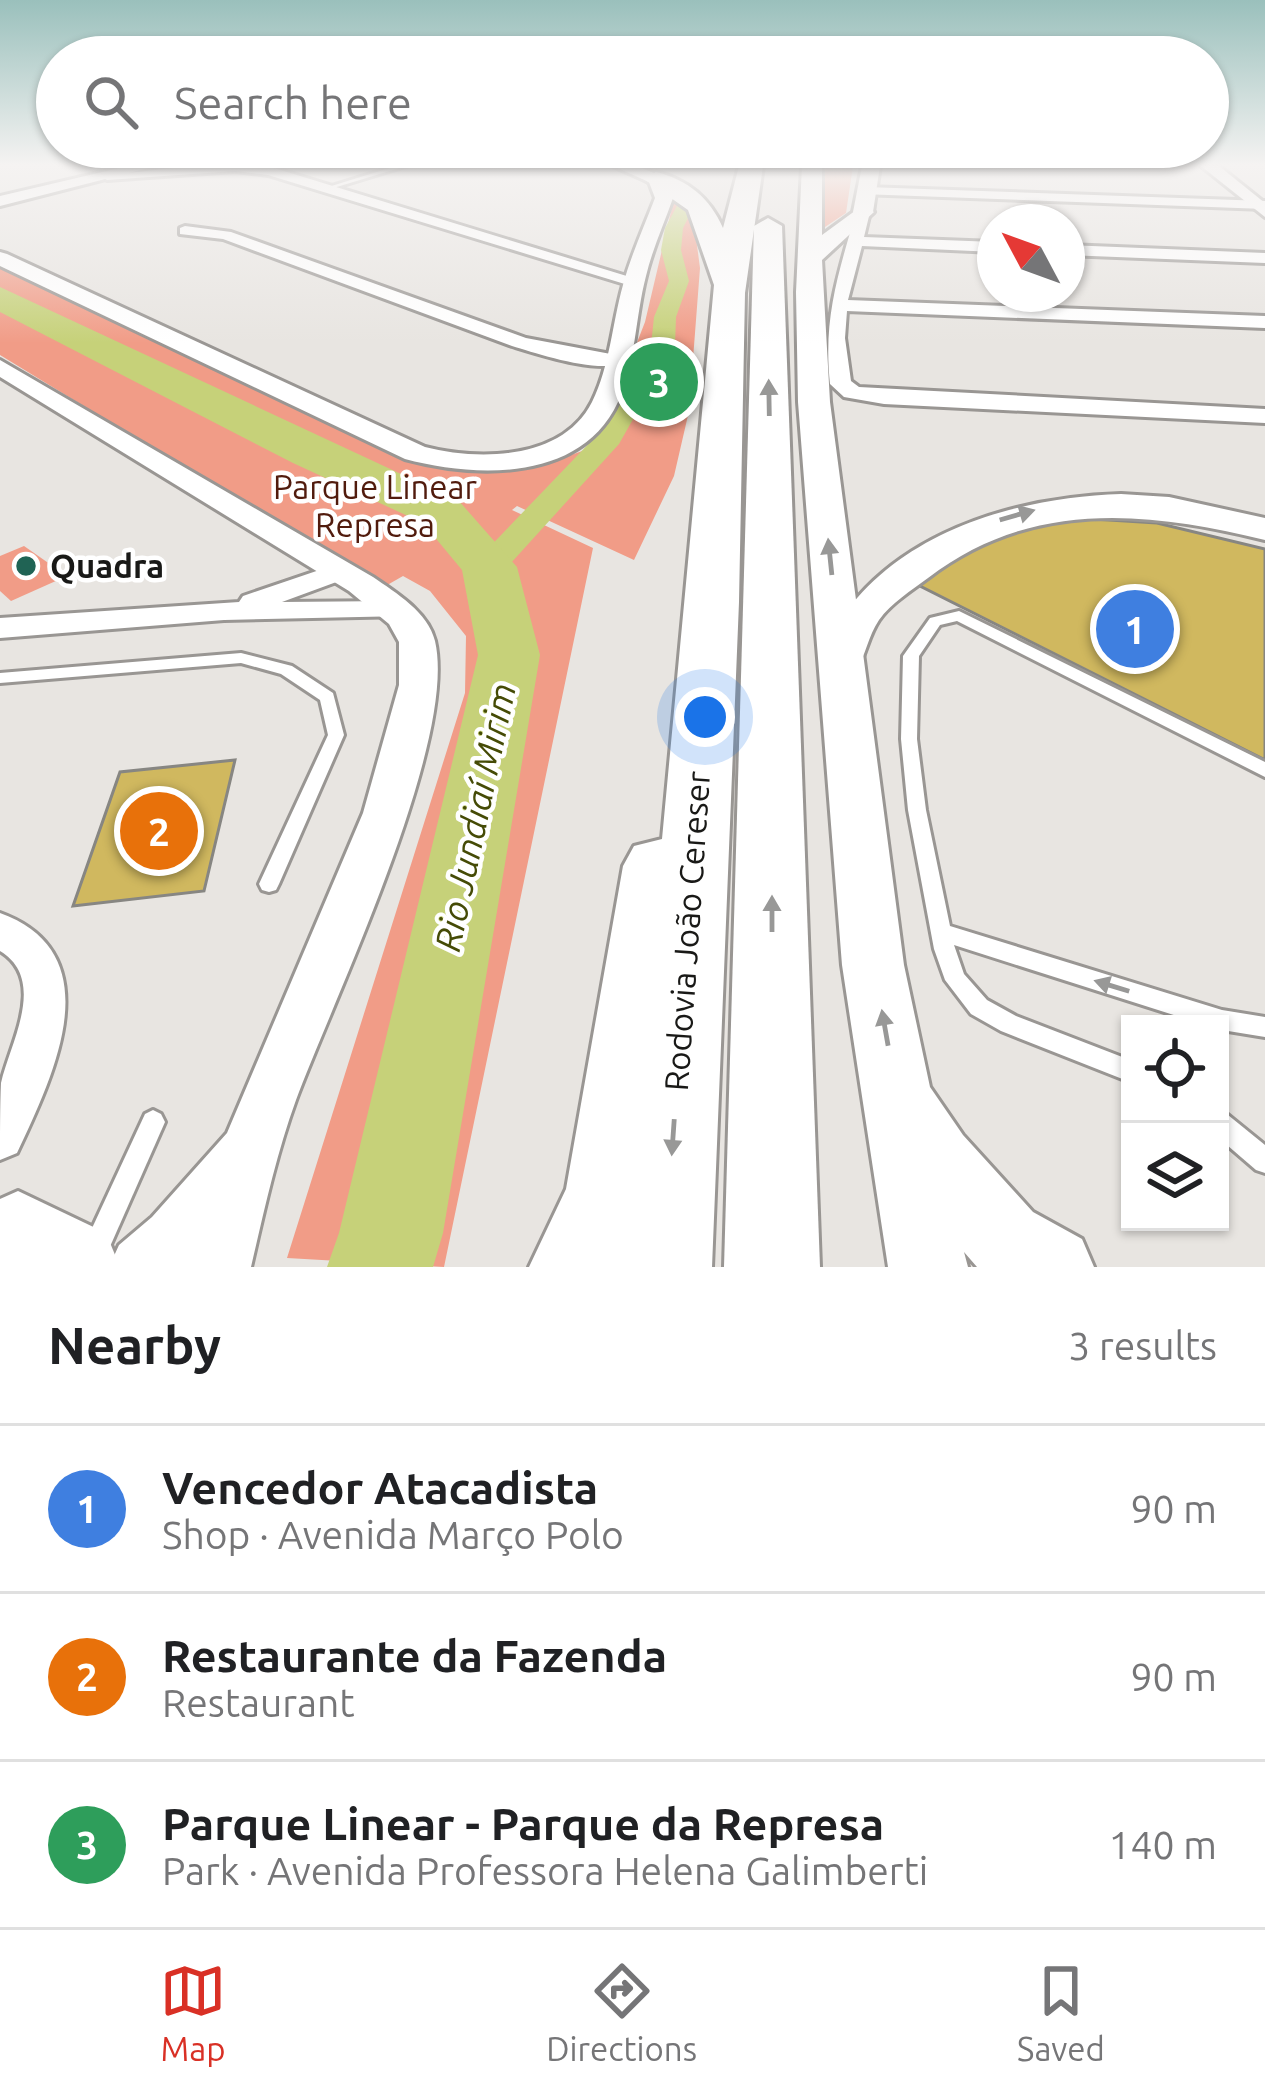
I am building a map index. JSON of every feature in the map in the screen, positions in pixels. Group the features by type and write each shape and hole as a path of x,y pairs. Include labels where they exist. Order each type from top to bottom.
{"highway":[{"path":"707,225 729,293"},
{"path":"711,236 714,225"},
{"name":"Rodovia João Cereser","path":"664,1267 729,293 738,225"},
{"path":"768,225 772,1267"},
{"path":"577,1267 610,1198 659,860 706,659"}],"main road":[{"path":"810,225 814,402 873,965 928,1267"},
{"path":"809,259 842,225"},
{"path":"841,661 859,618 914,568 990,522 1037,509 1124,504 1169,508 1265,529"},
{"path":"896,1088 938,1161 1005,1240 1054,1267"}],"street":[{"path":"450,225 634,281"},
{"path":"0,258 434,460 504,461 559,446 595,420 654,225"},
{"path":"860,225 838,305 835,338 841,384 852,392 884,398 1265,416"},
{"path":"184,231 225,235 519,342 560,354 616,361"},
{"path":"857,241 977,246"},
{"path":"1085,251 1265,258"},
{"path":"838,305 1265,322"},
{"path":"0,367 340,571 396,610 416,637 417,705 393,784 252,1144 219,1267"},
{"path":"224,611 340,571"},
{"path":"0,628 224,611 396,610"},
{"path":"0,931 28,946 40,965 43,995 34,1067 0,1136"},
{"path":"141,1267 174,1239 252,1144"}],"lane":[{"path":"1121,1068 1009,1024 979,1006 956,980 941,932 917,810 910,739 911,656 935,621 959,616 1265,770"},
{"path":"0,678 241,658 286,670 327,697 336,735 269,884"},
{"path":"941,932 1222,1020 1265,1027"},
{"path":"39,1250 153,1122"},
{"path":"1229,1131 1265,1161"}],"green space":[{"name":"Parque Linear Represa","path":"668,225 694,225 700,268 689,411 674,476 634,560 517,506 512,510 593,548 444,1267 287,1258 465,693 466,636 430,591 403,576 382,588 0,355 0,261 447,465 516,470 591,448 624,401 629,363 645,322"},
{"path":"812,225 828,225 810,237"},
{"name":"Quadra","path":"24,546 67,576 11,601 0,591 0,556"}],"building":[{"path":"1093,519 1157,523 1265,549 1265,760 918,585 971,547 1028,523"},
{"path":"235,760 204,891 73,906 120,772"}],"waterway":[{"path":"489,567 609,438 663,345 665,317 679,281 671,250 675,225"},
{"name":"Rio Jundiaí Mirim","path":"0,298 310,453 441,512 489,567 509,655 391,1233 380,1267"}],"place":[{"name":"Parque Linear - Parque da Represa","path":"659,382"},
{"name":"Quadra","path":"26,566"},
{"name":"Vencedor Atacadista","path":"1135,629"},
{"name":"Restaurante da Fazenda","path":"159,831"}]}
